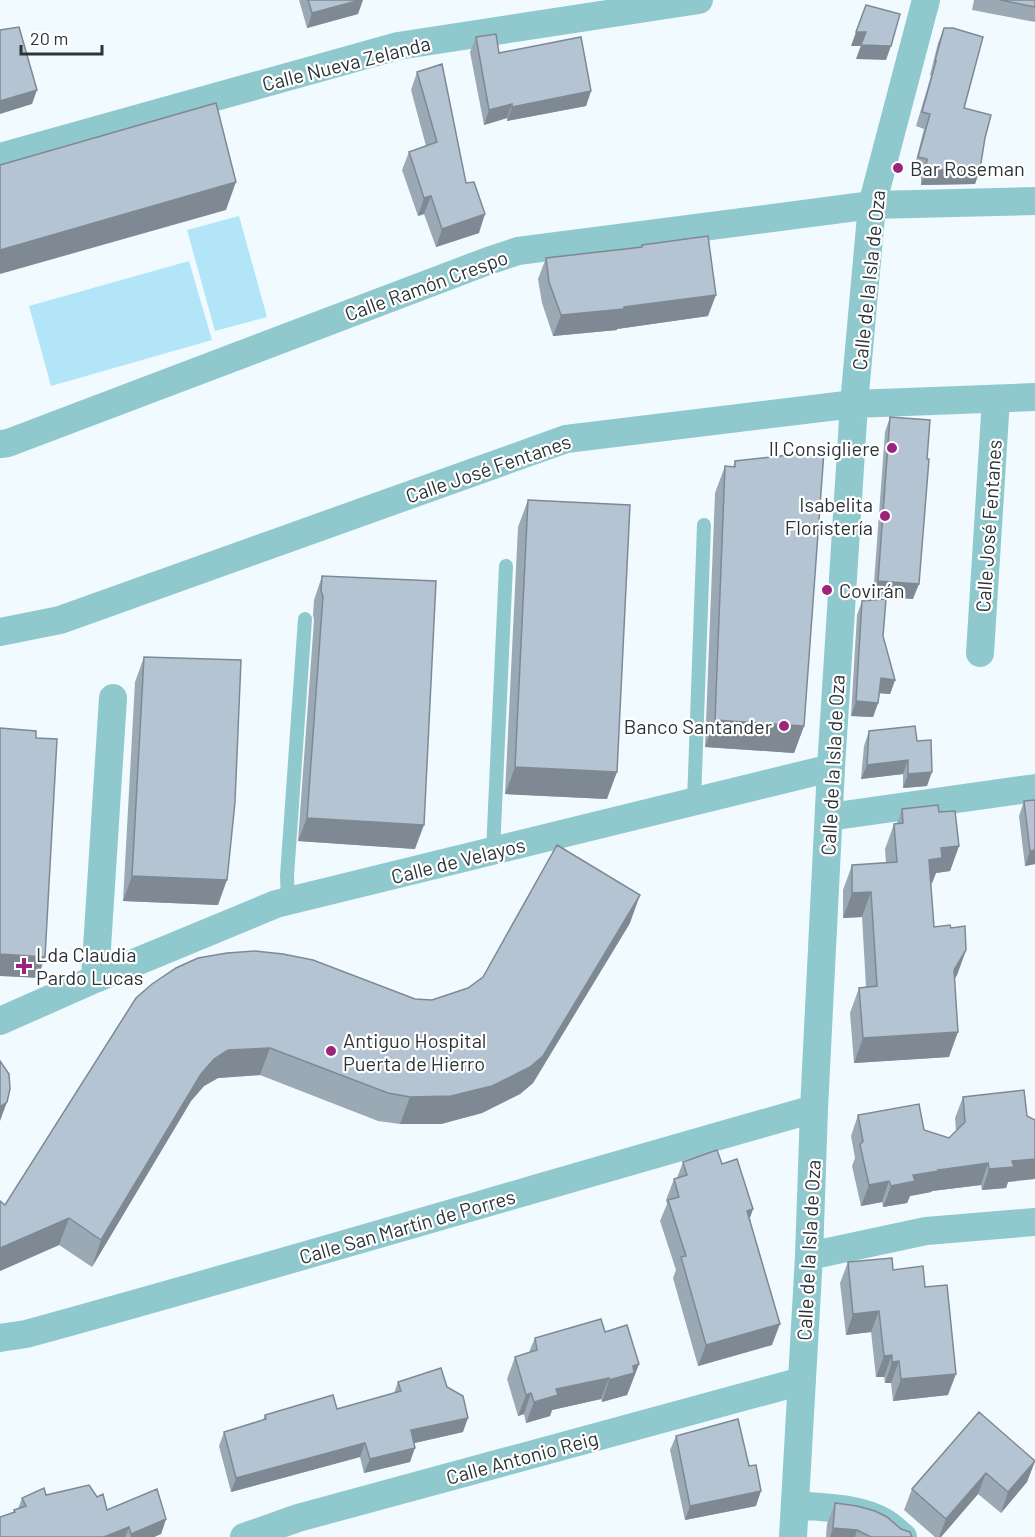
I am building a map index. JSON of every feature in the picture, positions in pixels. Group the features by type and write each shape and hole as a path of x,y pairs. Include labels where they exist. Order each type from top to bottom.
{"street":[{"name":"Calle Nueva Zelanda","path":"0,157 398,46 699,0"},
{"name":"Calle de la Isla de Oza","path":"793,1537 809,1256 831,768 854,404 872,205 926,0"},
{"name":"Calle Ramón Crespo","path":"0,444 8,443 518,251 872,205 1035,201"},
{"name":"Calle José Fentanes","path":"0,632 60,620 566,439 854,404 1035,397"},
{"name":"Calle José Fentanes","path":"980,653 996,399"},
{"path":"94,979 112,698"},
{"name":"Calle de Velayos","path":"0,1022 94,979 276,904 831,768"},
{"path":"829,817 1035,788"},
{"name":"Calle San Martín de Porres","path":"0,1338 26,1334 188,1290 814,1109"},
{"path":"809,1256 926,1231 1035,1222"},
{"name":"Calle Antonio Reig","path":"244,1537 298,1518 801,1381"},
{"path":"796,1505 849,1510 866,1515 884,1522 903,1537"}],"lane":[{"path":"694,801 704,525"},
{"path":"493,851 506,566"},
{"path":"288,902 287,876 305,619"}],"shaded area":[{"path":"239,216 267,317 215,331 187,230"},
{"path":"189,261 212,340 51,386 29,306"}],"building":[{"path":"308,0 360,0 312,13"},
{"path":"1000,0 1035,0 1035,7"},
{"path":"866,5 900,14 891,46 861,45 866,32 856,32"},
{"path":"19,27 37,90 0,101 0,30"},
{"path":"944,28 953,28 983,37 964,108 991,115 980,169 926,170 927,159 918,157 930,114 922,112"},
{"path":"496,34 499,53 581,37 591,91 489,110 476,37"},
{"path":"442,64 466,183 474,182 485,214 442,229 431,196 424,198 409,152 437,142 417,72"},
{"path":"216,103 236,182 0,250 0,165"},
{"path":"708,236 716,295 624,307 624,309 561,315 549,282 546,258 642,247 642,245"},
{"path":"890,417 930,420 919,584 878,581"},
{"path":"824,451 804,726 715,720 725,466 735,467 735,461"},
{"path":"528,500 630,505 617,772 515,767"},
{"path":"322,576 436,581 424,825 307,818 323,596"},
{"path":"886,599 883,636 895,680 881,678 878,703 856,701 862,601"},
{"path":"144,657 241,660 235,802 227,880 132,876"},
{"path":"915,726 917,741 931,740 932,772 908,774 908,760 867,765 869,731"},
{"path":"0,728 36,731 36,738 57,739 45,957 0,954"},
{"path":"1035,800 1035,850 1030,851 1024,801"},
{"path":"938,805 939,812 955,811 959,846 941,848 942,858 929,860 934,927 965,926 966,950 954,970 958,1032 863,1038 859,988 877,986 871,892 852,893 852,865 897,862 894,824 903,823 902,809"},
{"name":"Antiguo Hospital Puerta de Hierro","path":"557,845 640,895 543,1056 530,1067 492,1086 451,1096 410,1097 388,1093 270,1048 228,1050 214,1059 201,1074 101,1240 69,1218 0,1248 0,1201 5,1205 136,998 152,984 176,968 198,958 255,951 313,960 415,999 432,1000 468,988 483,977"},
{"path":"0,1061 9,1074 10,1089 7,1102 0,1107"},
{"path":"1024,1090 1027,1116 1035,1120 1035,1159 1012,1161 1014,1167 989,1169 988,1163 913,1175 915,1181 891,1186 889,1181 869,1185 860,1145 863,1141 858,1115 919,1104 924,1130 949,1138 965,1122 963,1097"},
{"path":"717,1150 722,1164 737,1159 753,1209 747,1211 780,1324 706,1345 681,1257 686,1256 668,1200 679,1197 674,1179 687,1175 683,1162"},
{"path":"892,1258 893,1270 923,1266 925,1287 947,1285 956,1374 901,1379 899,1361 892,1362 892,1355 884,1356 879,1311 853,1314 848,1262"},
{"path":"601,1319 605,1332 627,1325 639,1364 633,1366 634,1373 609,1380 609,1378 556,1389 558,1395 534,1402 531,1393 526,1395 515,1357 537,1350 535,1338"},
{"path":"441,1368 447,1387 463,1396 468,1418 411,1430 415,1448 370,1459 365,1443 236,1478 224,1432 266,1419 265,1415 333,1395 337,1409 401,1391 398,1382"},
{"path":"979,1412 1035,1461 1008,1492 986,1473 946,1519 912,1489"},
{"path":"738,1419 749,1466 756,1465 761,1491 690,1506 676,1436"},
{"path":"89,1485 97,1497 103,1494 107,1510 157,1489 166,1519 131,1534 129,1527 104,1537 0,1537 0,1517 26,1506 22,1498 44,1488 46,1495"},
{"path":"835,1503 875,1511 887,1517 901,1529 910,1532 912,1537 871,1537 857,1530 833,1528"}],"place":[{"name":"Bar Roseman","path":"898,168"},
{"name":"Il Consigliere","path":"892,448"},
{"name":"Isabelita Floristería","path":"885,516"},
{"name":"Covirán","path":"827,590"},
{"name":"Banco Santander","path":"784,726"},
{"name":"Lda Claudia Pardo Lucas","path":"24,966"},
{"name":"Antiguo Hospital Puerta de Hierro","path":"331,1051"}]}
